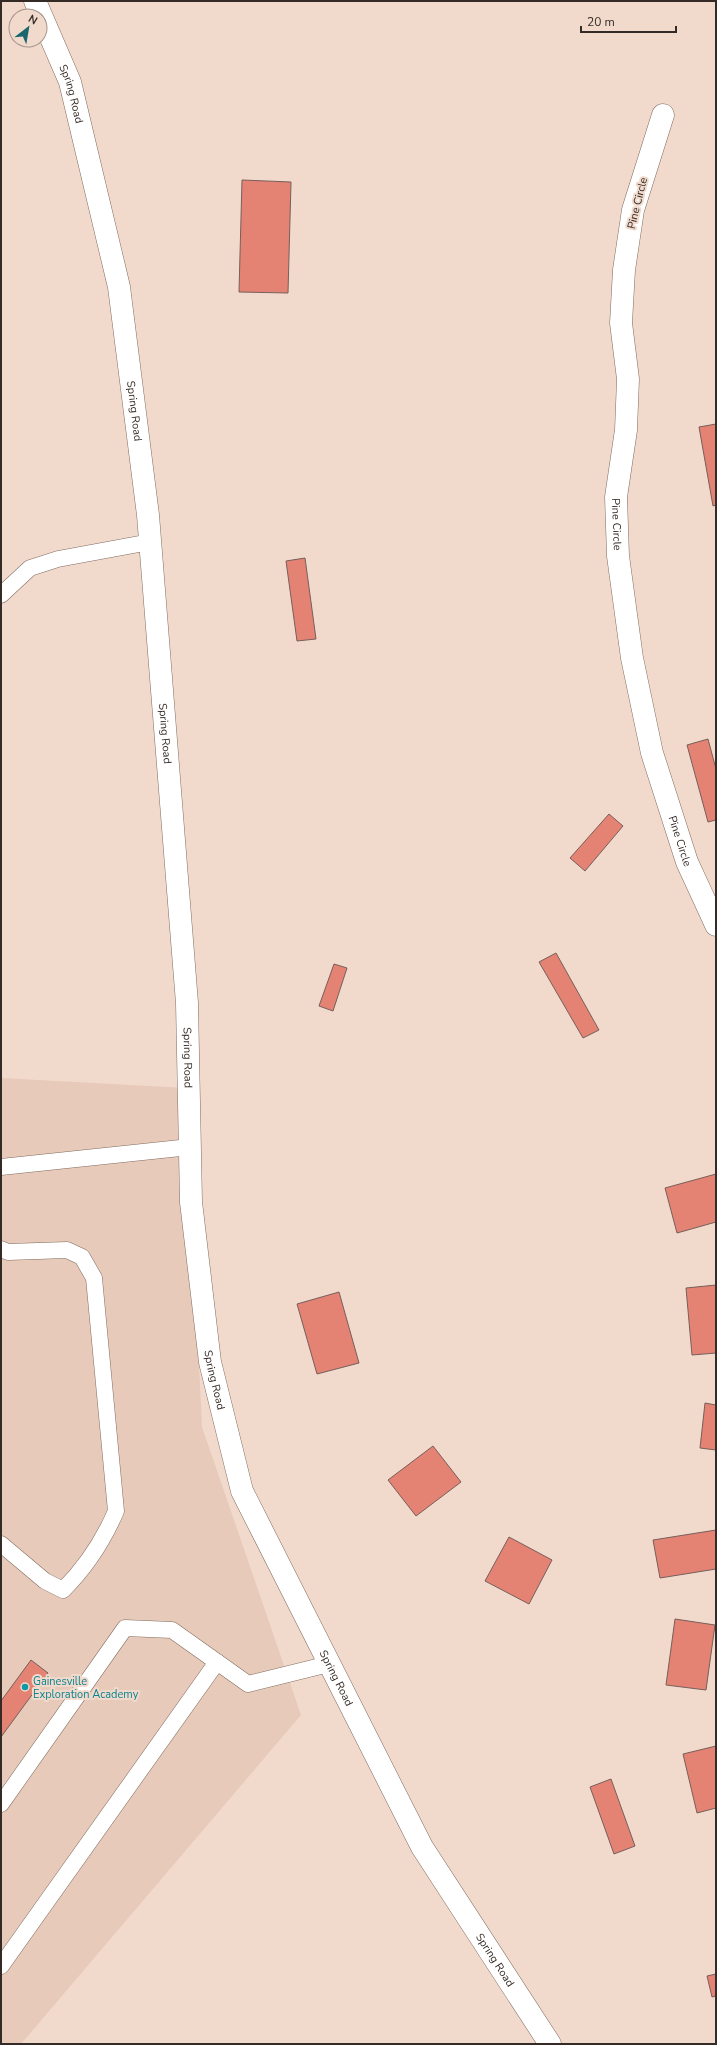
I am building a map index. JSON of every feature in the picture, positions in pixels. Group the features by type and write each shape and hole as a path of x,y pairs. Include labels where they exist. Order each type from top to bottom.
{"street":[{"name":"Spring Road","path":"35,1 70,82 119,287 150,542 187,1003 191,1202 210,1362 242,1491 422,1847 550,2044"},
{"name":"Pine Circle","path":"663,115 633,210 624,270 622,323 628,379 626,430 616,497 618,556 632,658 652,753 687,862 716,925"}],"lane":[{"path":"1,594 30,568 58,559 150,542"},
{"path":"1,1167 190,1147"},
{"path":"1,1249 8,1252 67,1250 82,1257 94,1278 116,1511 107,1531 74,1579 63,1590 45,1581 1,1544"},
{"path":"1,1804 125,1628 172,1630 248,1684 329,1664"},
{"path":"1,1966 217,1662"}],"shaded area":[{"path":"1,1078 186,1088 202,1427 301,1715 21,2044 1,2044"}],"building":[{"path":"242,180 291,182 288,293 239,292"},
{"path":"716,424 716,505 713,506 699,427"},
{"path":"305,558 316,639 297,641 286,561"},
{"path":"708,739 716,769 716,820 708,822 687,745"},
{"path":"609,814 623,826 585,871 570,858"},
{"path":"556,953 599,1030 583,1038 539,962"},
{"path":"334,964 347,968 333,1011 319,1006"},
{"path":"716,1174 716,1222 677,1233 665,1188"},
{"path":"716,1285 716,1353 692,1355 686,1288"},
{"path":"339,1292 359,1363 317,1374 297,1304"},
{"path":"705,1403 716,1405 716,1450 700,1448"},
{"path":"433,1446 461,1482 416,1516 388,1480"},
{"path":"716,1530 716,1569 660,1578 653,1540"},
{"path":"509,1537 552,1560 529,1604 485,1581"},
{"path":"675,1619 715,1625 706,1690 666,1685"},
{"name":"Gainesville Exploration Academy","path":"31,1660 48,1673 1,1737 1,1701"},
{"path":"716,1746 716,1808 697,1813 683,1754"},
{"path":"611,1779 635,1846 614,1854 590,1787"},
{"path":"716,1974 716,1996 712,1997 707,1976"}],"place":[{"name":"Gainesville Exploration Academy","path":"25,1687"}]}
